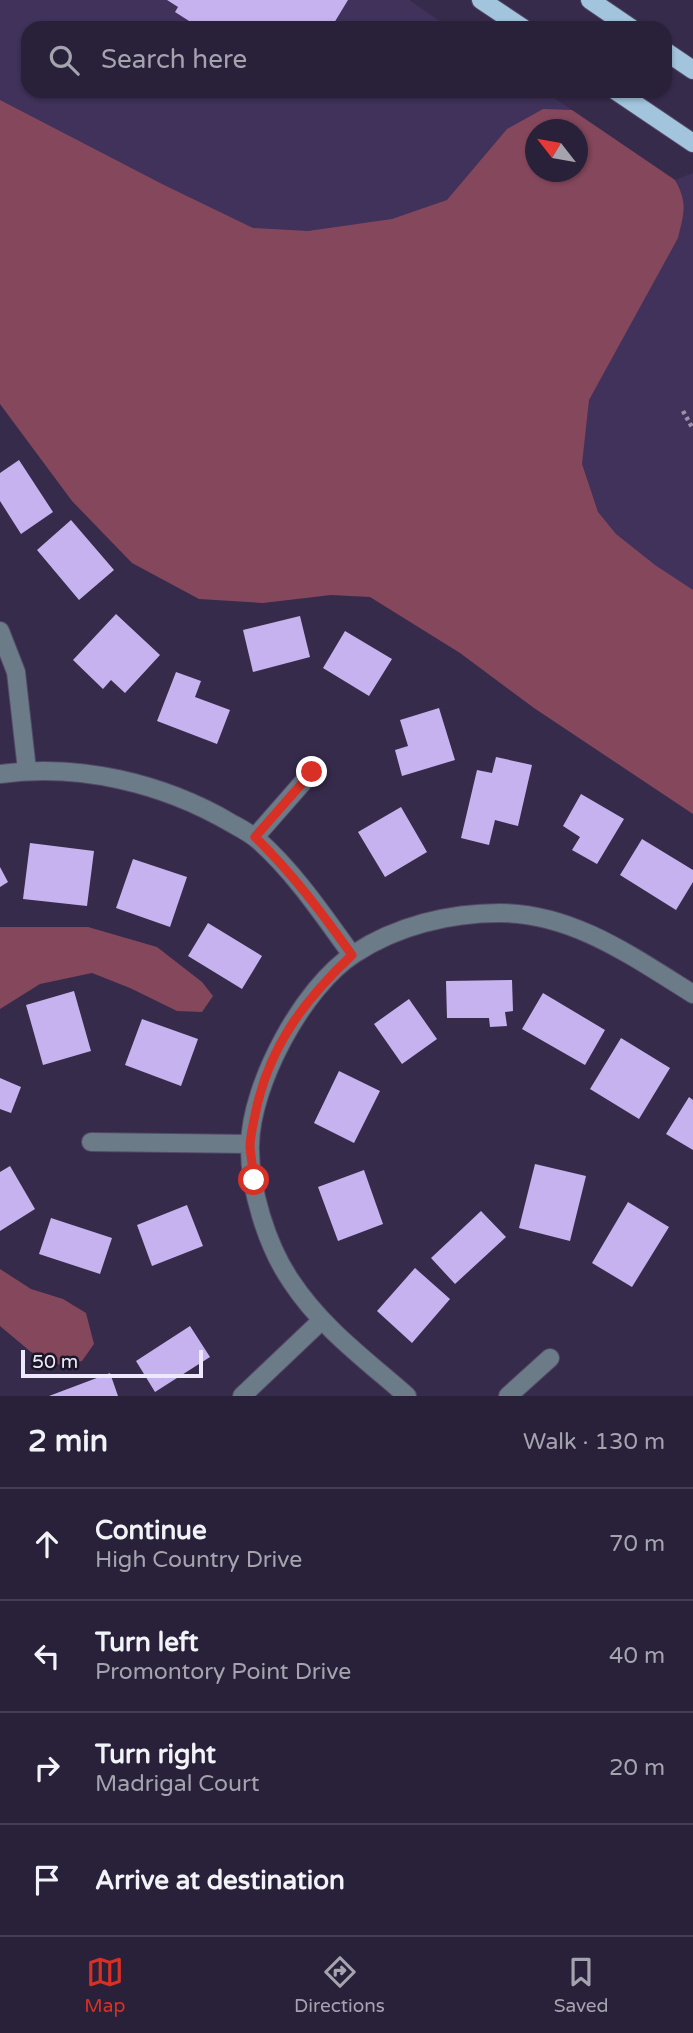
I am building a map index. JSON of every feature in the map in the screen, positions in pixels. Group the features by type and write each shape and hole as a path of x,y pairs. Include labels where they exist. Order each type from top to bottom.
{"main road":[{"path":"481,0 512,21"},
{"path":"590,0 621,21"},
{"path":"672,56 693,70"},
{"path":"626,98 693,143"}],"street":[{"path":"0,631 16,672 27,770"},
{"path":"0,774 27,770 95,775 135,783 210,811 255,837 278,859 317,906 352,955"},
{"path":"255,837 312,772"},
{"path":"407,1396 321,1321 289,1279 271,1243 261,1214 250,1144 258,1100 286,1030 311,997 352,955 397,932 432,921 465,915 501,913 555,920 603,940 693,993"},
{"path":"91,1142 250,1144"},
{"path":"242,1396 321,1321"},
{"path":"508,1396 550,1358"}],"path":[{"path":"683,411 693,429"}],"shaded area":[{"path":"0,0 409,0 440,21 21,21 21,98 554,98 585,119 525,119 525,182 588,182 588,121 675,180 693,173 693,765 0,282"},
{"path":"0,100 253,228 308,231 392,219 447,200 507,129 525,119 525,182 588,182 588,121 675,180 683,202 678,238 589,400 582,464 598,512 616,534 655,565 693,590 693,814 534,708 460,653 370,597 331,595 263,603 199,599 132,563 72,501 0,404"},
{"path":"543,109 572,110 585,119 525,119"},
{"path":"0,927 88,927 157,947 202,982 213,996 202,1012 177,1011 92,973 40,984 0,1009"},
{"path":"0,1269 31,1289 63,1299 86,1313 94,1344 82,1361 60,1365 31,1352 0,1326"}],"building":[{"path":"167,0 348,0 335,21 189,21 175,12 178,7"},
{"path":"19,460 53,512 21,534 0,501 0,473"},
{"path":"71,520 114,570 79,600 37,550"},
{"path":"116,614 160,655 125,693 111,680 103,689 73,660"},
{"path":"300,616 310,657 253,672 243,630"},
{"path":"345,631 392,659 369,696 323,668"},
{"path":"176,672 201,681 195,697 230,710 217,744 157,721"},
{"path":"439,708 455,760 402,776 395,750 408,746 400,720"},
{"path":"496,757 532,765 518,826 495,820 489,845 461,838 477,770 492,773"},
{"path":"581,794 624,819 597,864 572,850 580,837 563,826"},
{"path":"401,807 427,852 385,877 358,832"},
{"path":"642,839 693,870 693,882 676,910 620,875"},
{"path":"30,843 94,851 87,906 23,899"},
{"path":"133,859 187,877 170,927 116,908"},
{"path":"0,867 8,882 0,887"},
{"path":"208,923 262,956 242,989 188,956"},
{"path":"512,980 513,1011 505,1012 507,1026 490,1027 489,1018 447,1018 446,981"},
{"path":"74,991 91,1051 43,1065 26,1005"},
{"path":"543,993 605,1030 585,1065 522,1029"},
{"path":"409,999 437,1039 402,1064 374,1024"},
{"path":"142,1019 198,1039 181,1086 125,1065"},
{"path":"621,1038 670,1068 639,1119 590,1089"},
{"path":"339,1071 380,1091 354,1143 314,1123"},
{"path":"0,1078 21,1087 11,1113 0,1109"},
{"path":"689,1097 693,1100 693,1150 666,1134"},
{"path":"535,1164 586,1176 570,1241 519,1228"},
{"path":"10,1166 35,1209 0,1231 0,1172"},
{"path":"364,1170 383,1224 338,1241 318,1187"},
{"path":"628,1202 669,1227 632,1287 592,1263"},
{"path":"187,1205 203,1246 152,1266 137,1225"},
{"path":"481,1211 506,1237 455,1284 431,1258"},
{"path":"51,1218 112,1238 100,1274 39,1254"},
{"path":"415,1268 450,1299 412,1343 377,1311"},
{"path":"190,1326 210,1357 155,1392 136,1361"},
{"path":"110,1373 118,1396 49,1396"}],"route":[{"path":"254,1180 250,1144 258,1100 271,1064 286,1030 311,997 352,955 317,906 278,859 255,837 312,772"}]}
